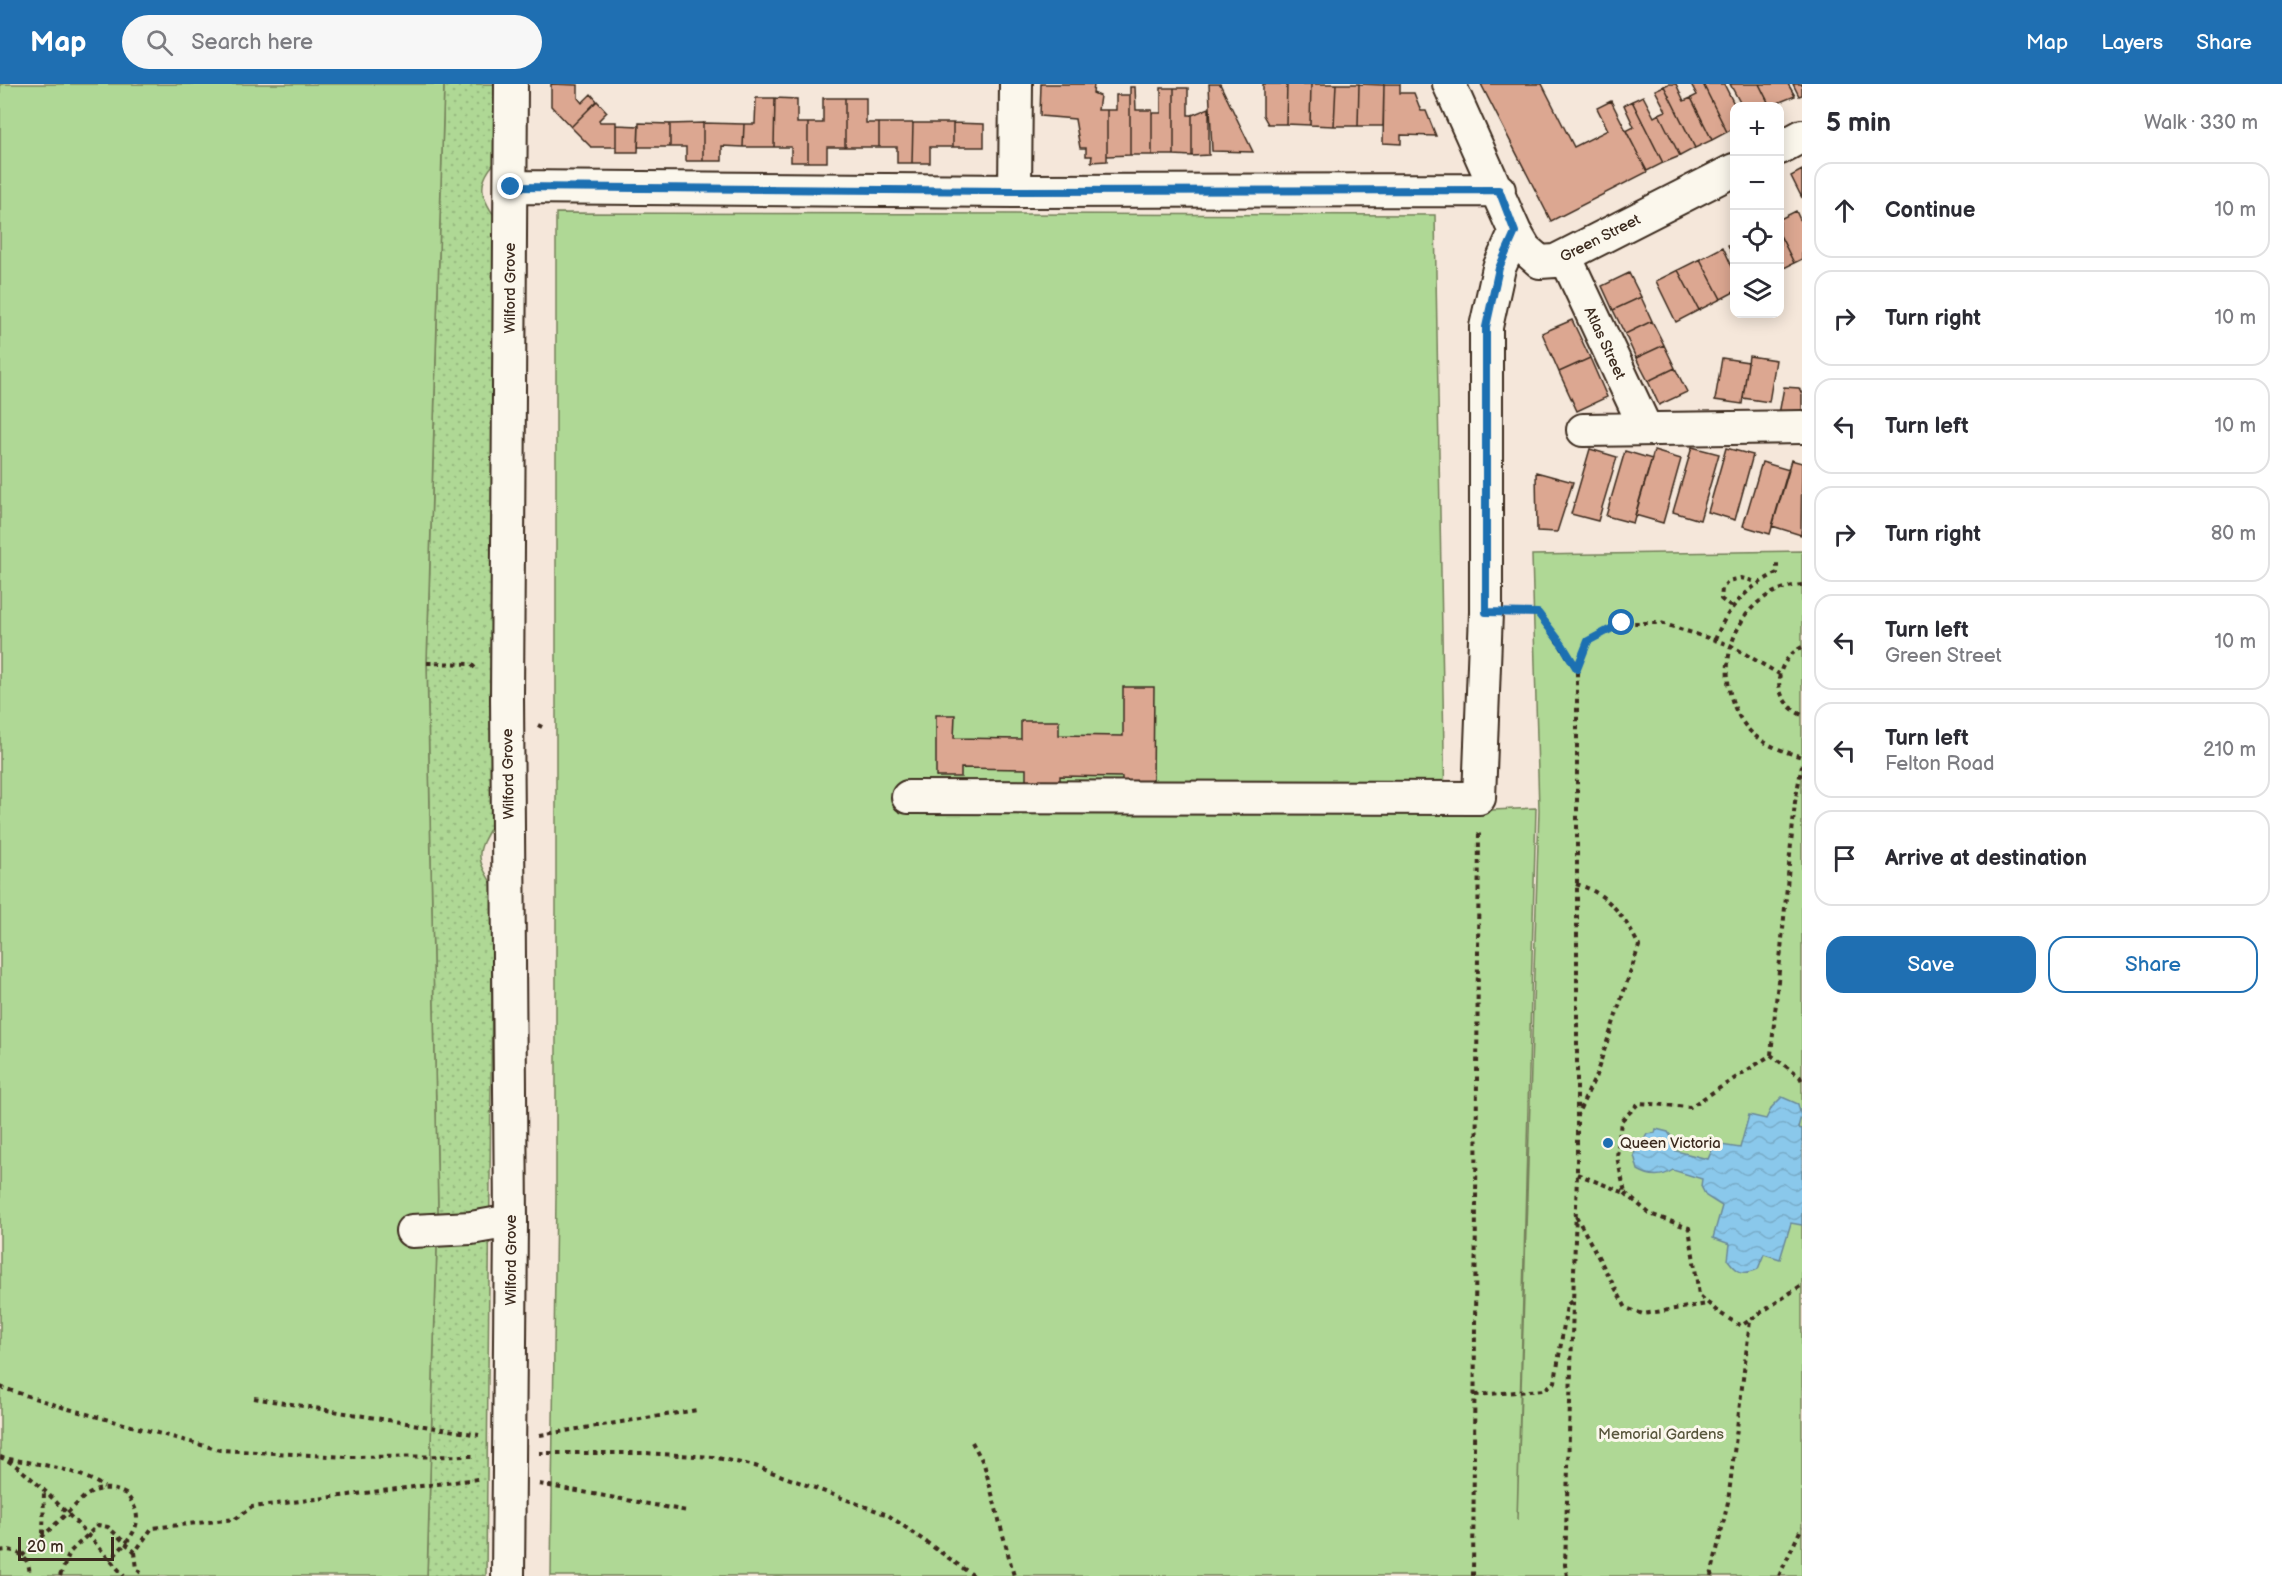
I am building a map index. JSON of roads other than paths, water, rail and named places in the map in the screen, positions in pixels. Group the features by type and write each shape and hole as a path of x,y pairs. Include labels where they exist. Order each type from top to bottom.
{"street":[{"name":"Wilford Grove","path":"508,1576 511,1221 507,698 511,84"},
{"path":"1015,191 1016,84"},
{"name":"Green Street","path":"1449,84 1499,190 1515,232 1531,256 1540,262 1548,262 1565,256 1730,172"},
{"path":"1784,145 1802,136"},
{"path":"511,187 1015,191 1499,190"},
{"path":"908,797 1479,798 1486,612 1486,327 1499,268 1515,232"},
{"name":"Atlas Street","path":"1565,256 1646,429"},
{"path":"1583,430 1802,427"},
{"path":"412,1231 471,1228 511,1221"}],"water":[{"path":"1782,1097 1798,1104 1801,1116 1798,1128 1802,1129 1802,1225 1791,1223 1780,1259 1764,1254 1758,1269 1740,1272 1728,1260 1730,1244 1713,1238 1722,1206 1706,1196 1701,1186 1702,1179 1673,1170 1655,1176 1647,1174 1638,1170 1634,1155 1638,1141 1643,1142 1647,1134 1655,1133 1656,1129 1668,1132 1675,1142 1676,1151 1708,1159 1712,1150 1721,1145 1740,1148 1749,1115 1766,1119 1772,1107"}],"place":[{"name":"Queen Victoria","path":"1608,1143"}],"park label":[{"name":"Memorial Gardens","path":"1661,1434"}]}
